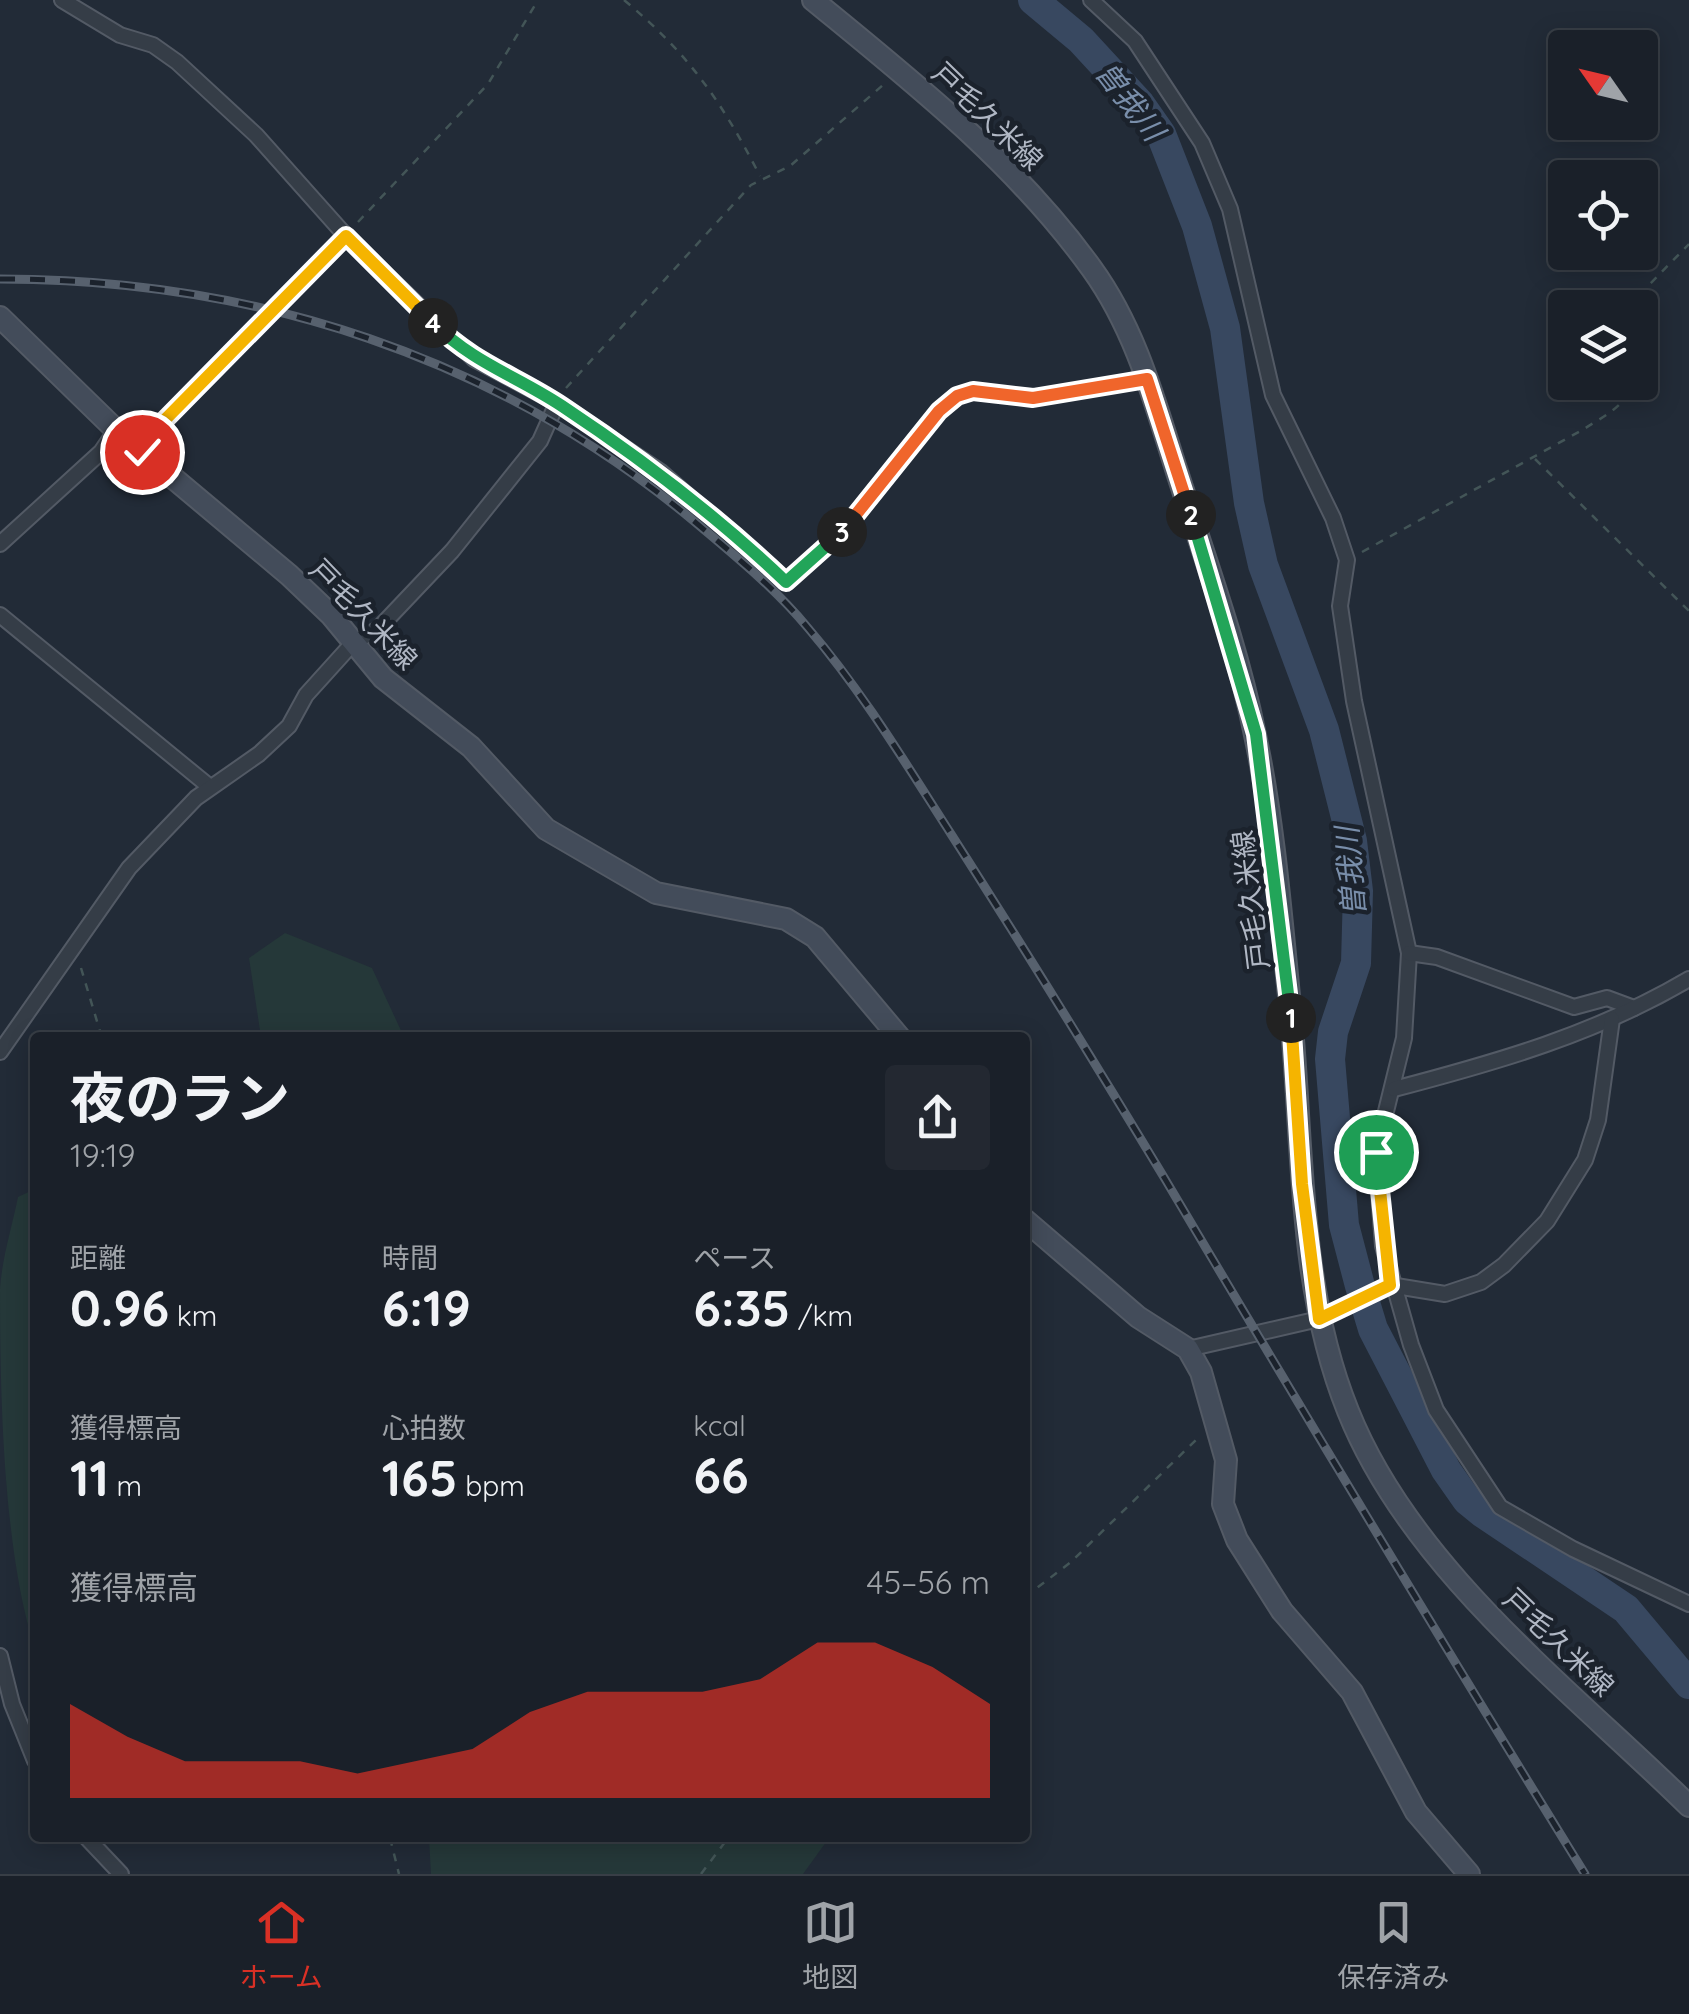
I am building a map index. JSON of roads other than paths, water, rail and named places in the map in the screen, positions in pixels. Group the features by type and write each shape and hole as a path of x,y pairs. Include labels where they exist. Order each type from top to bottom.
{"main road":[{"name":"戸毛久米線","path":"812,0 966,128 1094,271 1129,332 1218,598 1256,734 1287,974 1302,1184 1319,1319 1348,1411 1387,1486 1443,1568 1689,1806"},
{"name":"戸毛久米線","path":"0,317 116,430 289,576 384,678 494,770 546,828 656,894 786,919 815,937 895,1032"},
{"path":"1030,1224 1138,1317 1188,1349 1226,1460 1223,1504 1237,1540 1282,1611 1352,1692 1416,1812 1469,1874"}],"street":[{"path":"62,0 120,35 153,45 177,62 256,135 346,236 474,359 557,403 661,472 786,582 844,531 939,411 957,396 973,391 1033,398 1147,379"},
{"path":"1091,0 1135,41 1202,142 1230,209 1273,395 1333,518 1347,560 1340,606 1354,701 1409,954 1404,1038 1376,1152 1390,1285 1436,1410 1500,1507 1573,1549 1689,1604"},
{"path":"0,1052 129,868 210,787 259,754 289,726 306,695 352,644 378,629 452,550 540,441 557,403"},
{"path":"0,544 101,452 116,430"},
{"path":"0,615 210,787"},
{"path":"1409,954 1437,957 1574,1007 1607,998 1634,1008"},
{"path":"1394,1089 1524,1055 1612,1020 1689,979"},
{"path":"1188,1349 1319,1319 1390,1285 1445,1294 1481,1282 1547,1221 1585,1160 1598,1120 1612,1020"},
{"path":"0,1656 12,1704 30,1749"},
{"path":"91,1842 122,1874"}],"waterway":[{"name":"曽我川","path":"1033,0 1081,40 1140,104 1161,134 1197,226 1225,328 1249,503 1263,565 1324,730 1352,841 1358,891 1356,963 1333,1032 1330,1059 1344,1225 1373,1329 1446,1470 1467,1500 1626,1609 1689,1684"}],"railway":[{"path":"0,279 95,283 189,294 280,312 369,339 456,373 539,414 619,464 695,522 782,599 865,702 1005,920 1585,1874"}]}
